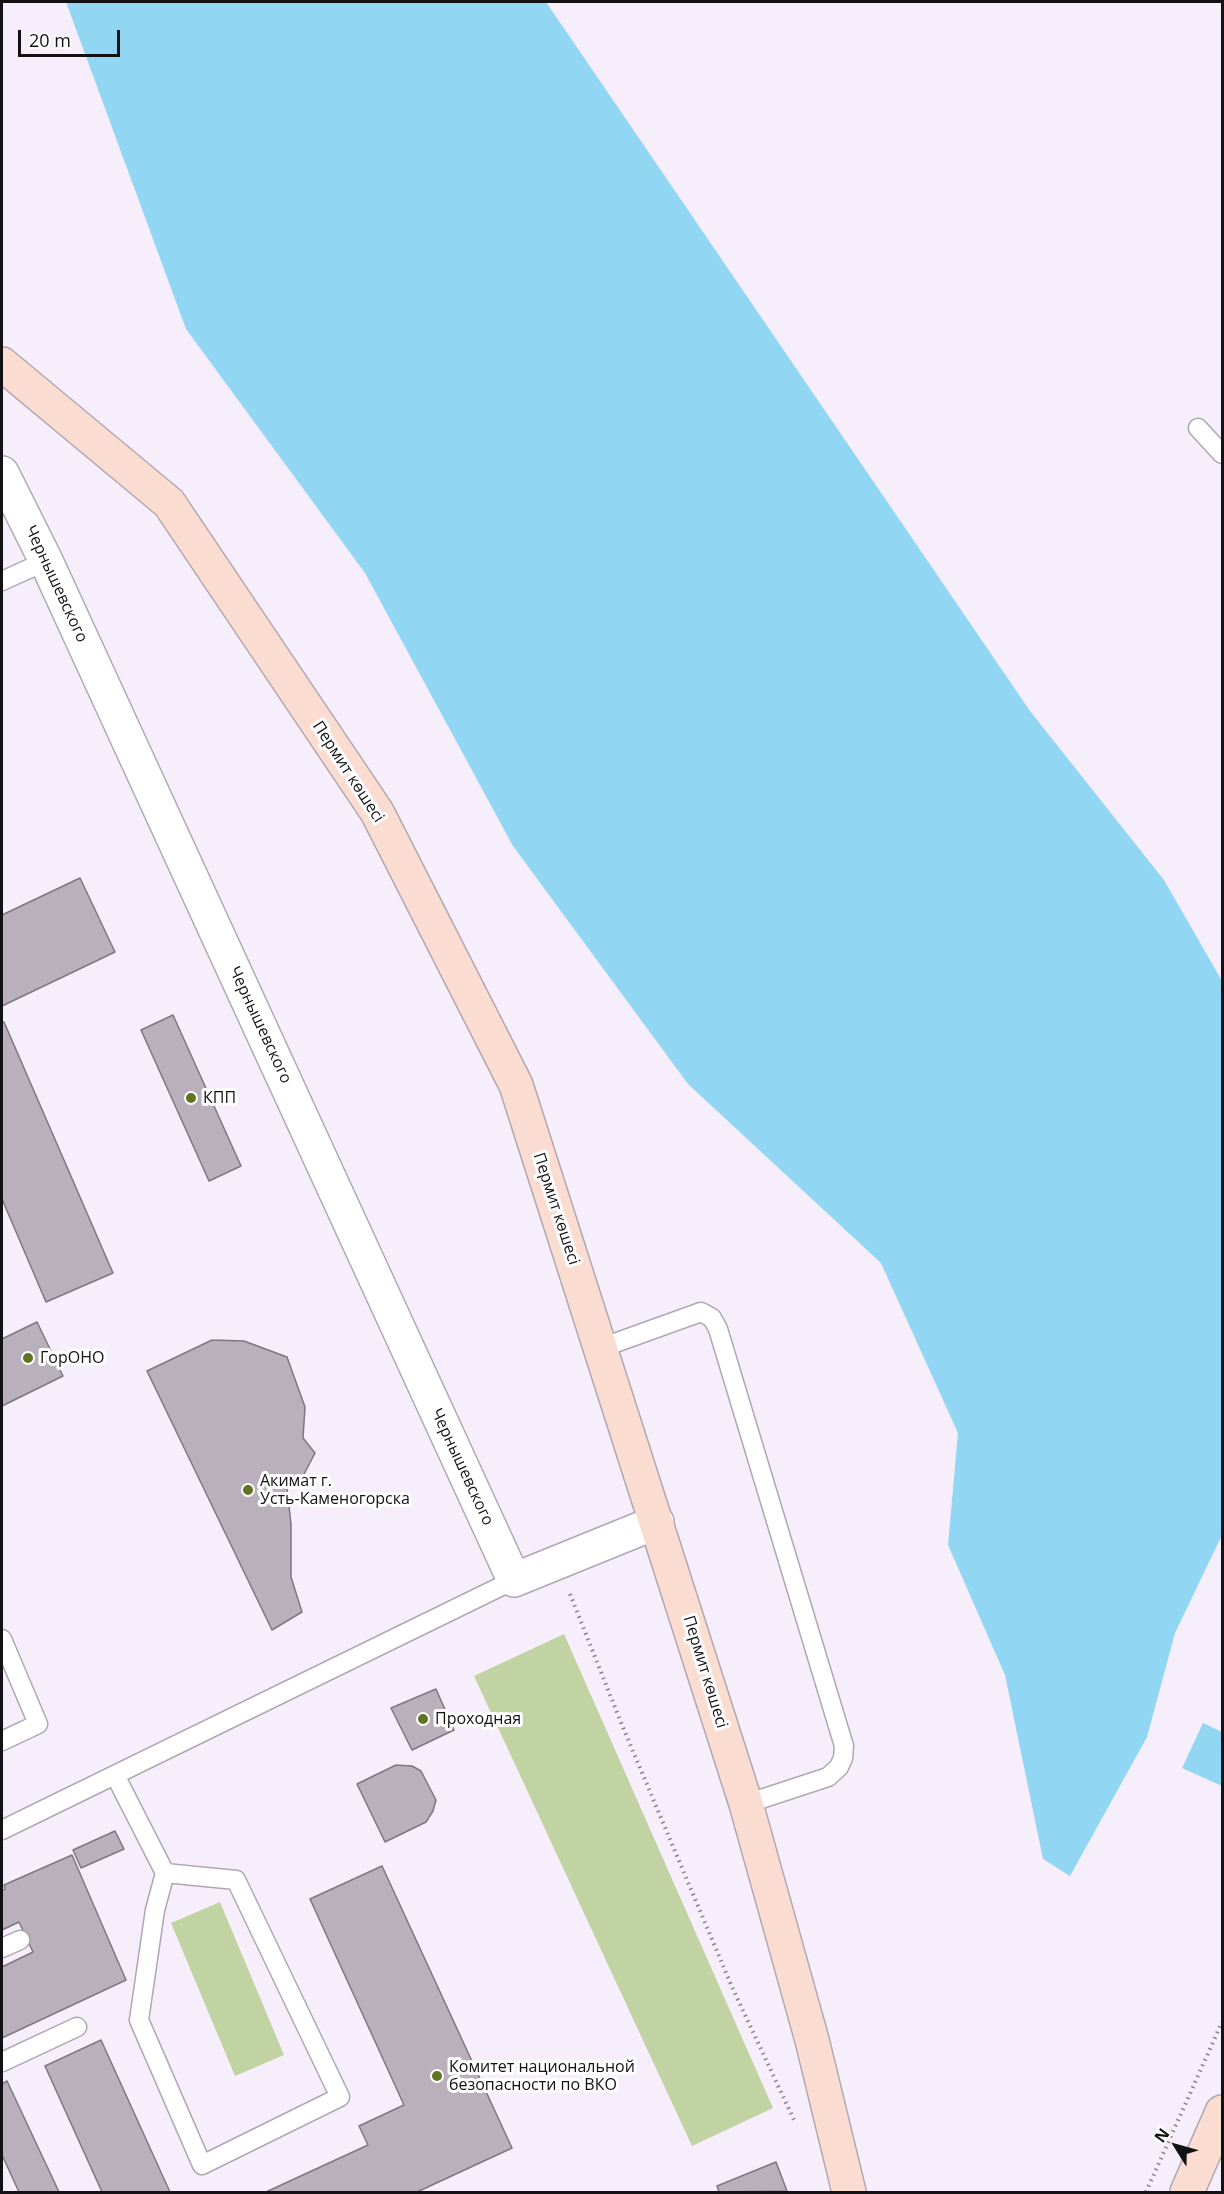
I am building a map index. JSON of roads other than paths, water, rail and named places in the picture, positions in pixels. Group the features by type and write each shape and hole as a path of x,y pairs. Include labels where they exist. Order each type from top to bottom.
{"main road":[{"name":"Пермит көшесі","path":"2,364 169,503 377,812 516,1085 746,1804 812,2040 849,2193"},
{"path":"1187,2193 1222,2112"}],"street":[{"name":"Чернышевского","path":"2,473 46,561 514,1580"},
{"path":"514,1580 657,1522"}],"lane":[{"path":"1198,428 1222,454"},
{"path":"2,581 46,561"},
{"path":"601,1348 701,1312 712,1318 718,1329 844,1746 843,1758 839,1767 828,1777 746,1804"},
{"path":"2,1830 514,1580"},
{"path":"2,1639 38,1724 2,1741"},
{"path":"115,1774 165,1873 155,1910 139,2020 202,2165 340,2097 236,1880 165,1873"},
{"path":"2,1948 20,1940"},
{"path":"2,2062 77,2027"}],"water":[{"path":"66,2 546,2 1030,711 1164,880 1222,981 1222,1535 1175,1633 1147,1737 1070,1876 1043,1859 1005,1675 948,1545 958,1433 881,1263 688,1084 513,846 365,573 186,329"},
{"path":"1203,1723 1222,1732 1222,1786 1182,1768"}],"place":[{"name":"КПП","path":"191,1098"},
{"name":"ГорОНО","path":"28,1358"},
{"name":"Акимат г. Усть-Каменогорска","path":"248,1490"},
{"name":"Проходная","path":"423,1719"},
{"name":"Комитет национальной безопасности по ВКО","path":"437,2076"}]}
